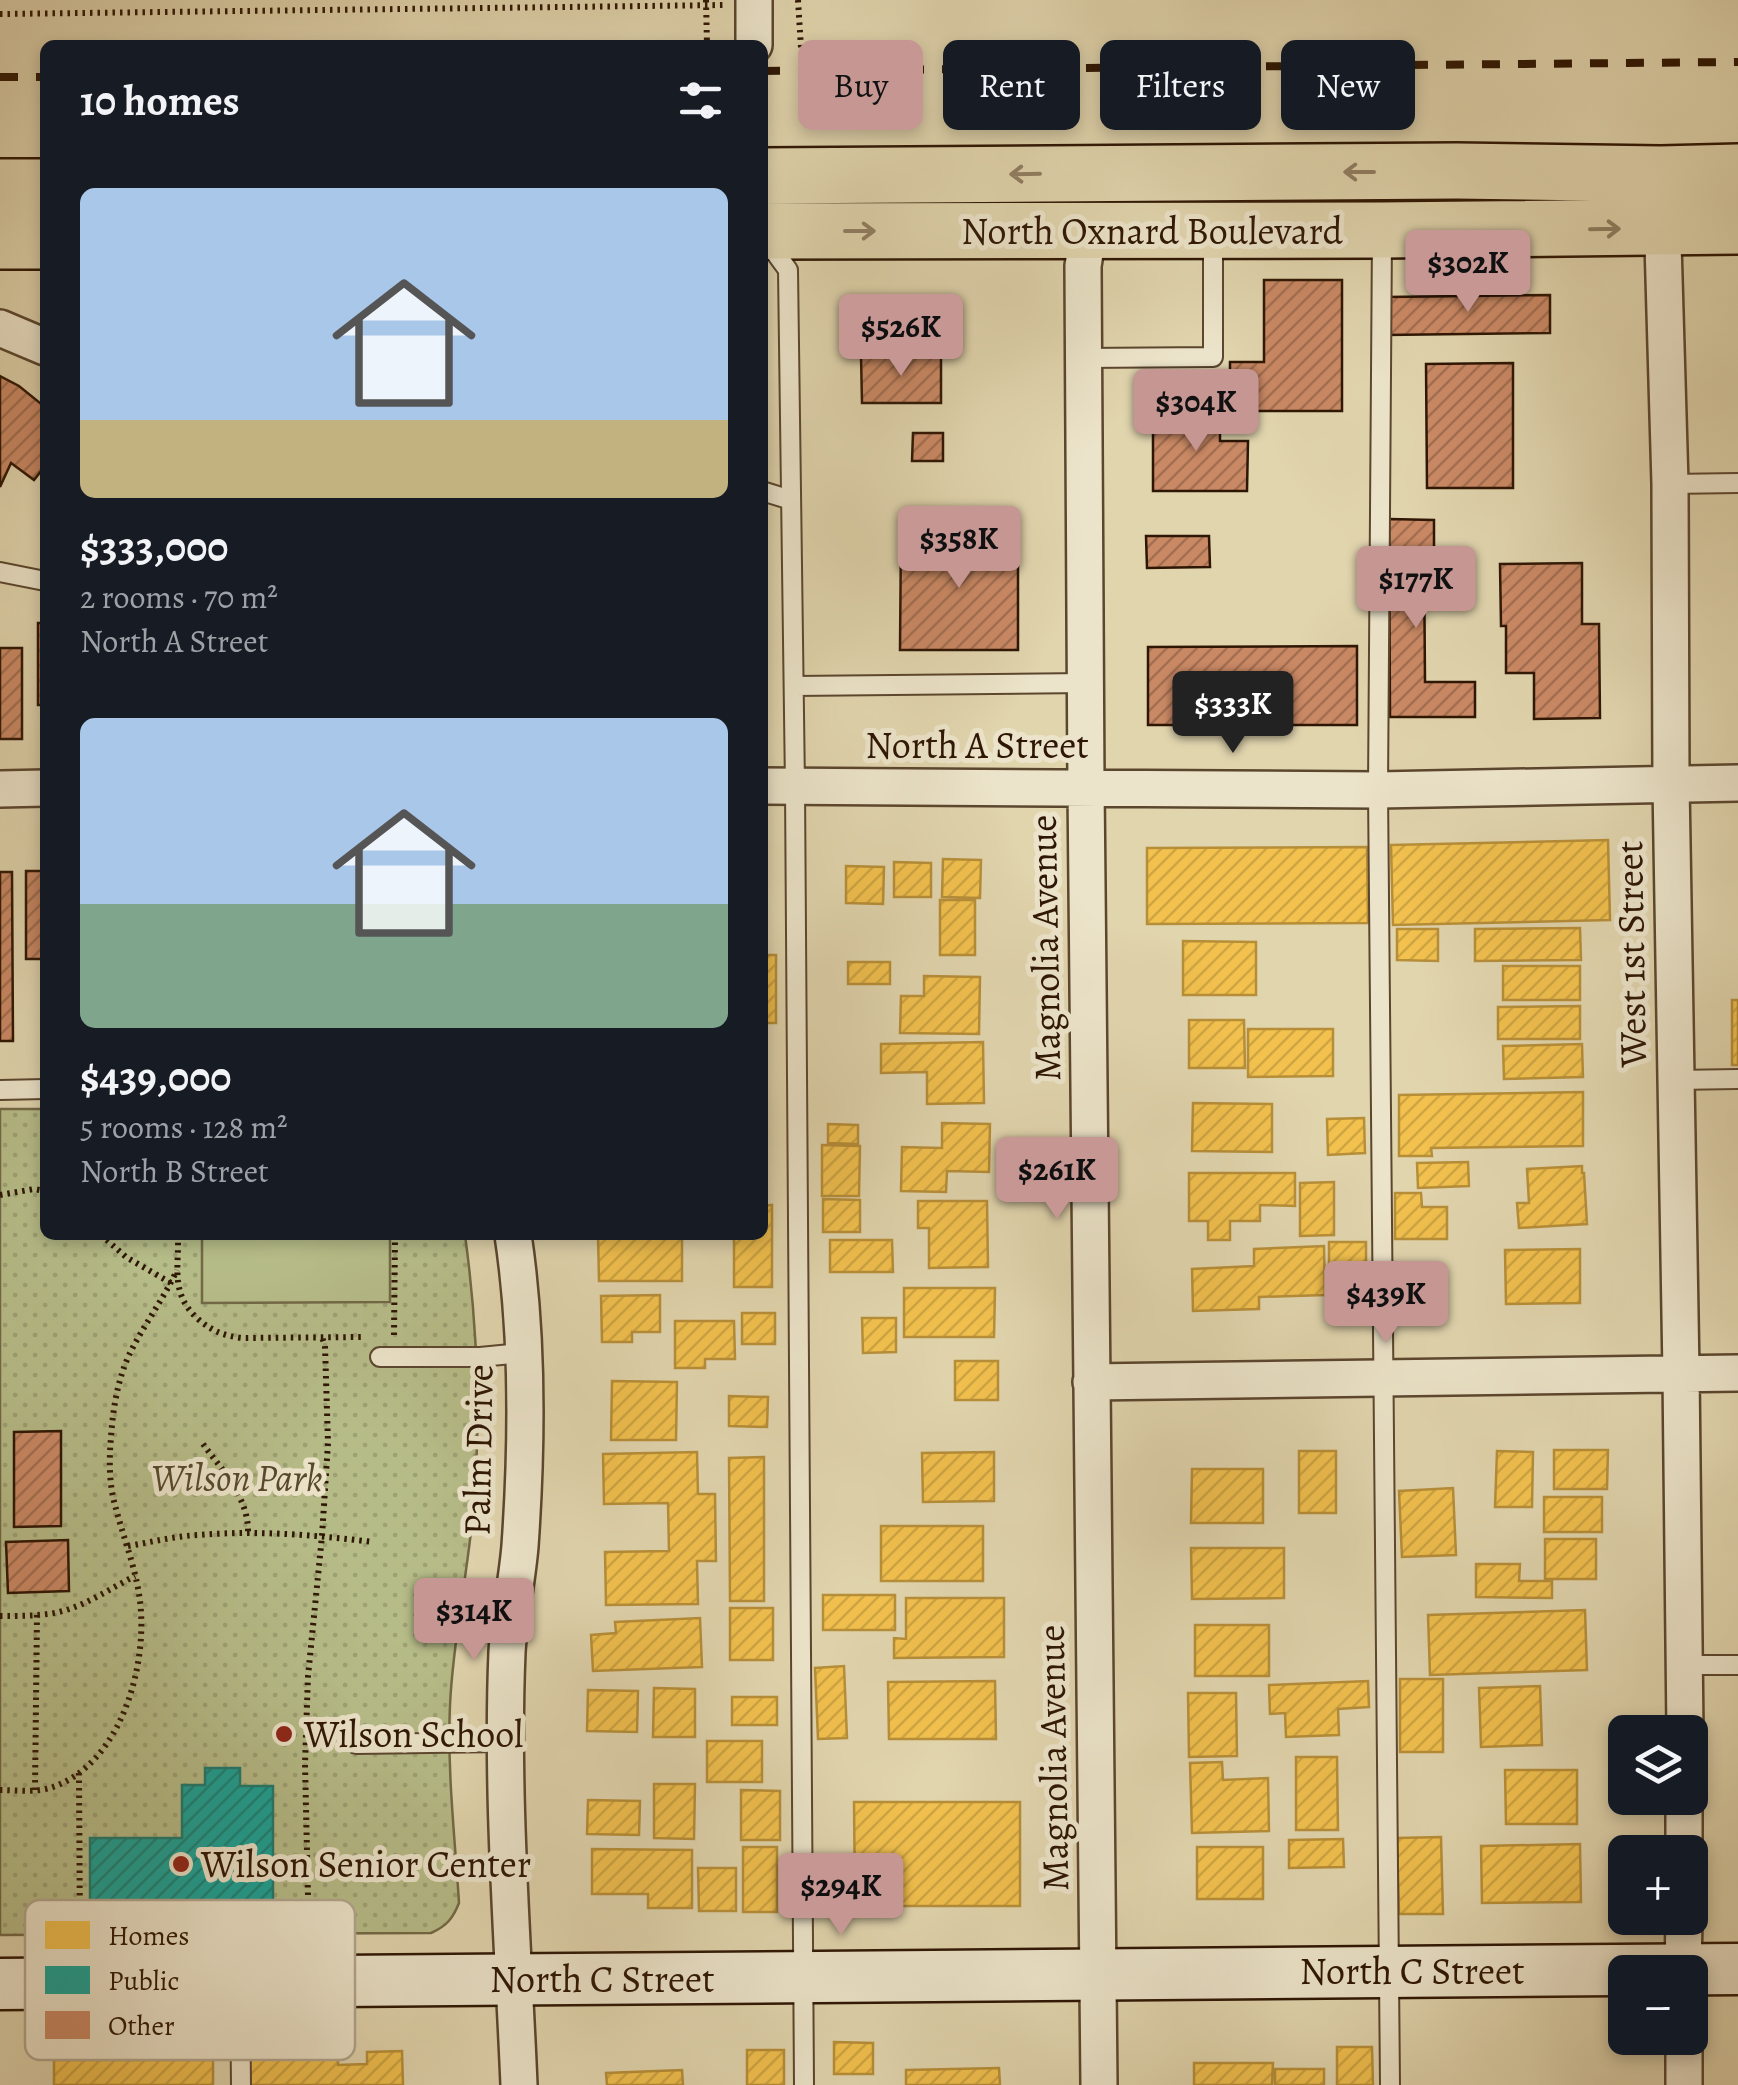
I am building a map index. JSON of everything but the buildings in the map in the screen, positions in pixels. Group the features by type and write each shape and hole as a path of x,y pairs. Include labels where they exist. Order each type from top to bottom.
{"main road":[{"name":"North Oxnard Boulevard","path":"768,176 1738,172"},
{"path":"1094,231 1123,173"},
{"path":"0,187 40,187"},
{"name":"North Oxnard Boulevard","path":"768,233 1738,226"},
{"path":"0,242 40,240"}],"street":[{"path":"754,2 754,40"},
{"name":"West 1st Street","path":"1661,174 1670,484 1670,784 1685,1715"},
{"name":"Magnolia Avenue","path":"1094,231 1083,266 1083,358 1099,2085"},
{"path":"0,328 40,344"},
{"name":"North A Street","path":"779,787 1378,790 1738,783"},
{"path":"0,789 40,788"},
{"name":"Palm Drive","path":"514,1240 524,1441 520,1548 507,1648 505,1742 519,2085"},
{"path":"1092,1382 1738,1373"},
{"name":"North C Street","path":"1708,1970 1738,1969"},
{"name":"North C Street","path":"355,1981 1608,1971"},
{"name":"North C Street","path":"0,1984 25,1984"},
{"path":"1684,2055 1684,2085"}],"lane":[{"path":"1083,358 1212,357 1212,230"},
{"path":"1382,230 1378,790 1390,2085"},
{"path":"768,242 788,270 794,686 779,787 804,2085"},
{"path":"1670,484 1738,484"},
{"path":"768,493 791,500"},
{"path":"0,572 40,580"},
{"path":"794,686 1087,683"},
{"path":"1675,1080 1738,1079"},
{"path":"0,1090 40,1090"},
{"path":"380,1357 522,1353"},
{"path":"1685,1665 1738,1664"},
{"path":"356,1744 505,1742"},
{"path":"241,2060 241,2085"}],"path":[{"path":"798,0 800,40"},
{"path":"706,2 707,40"},
{"path":"0,14 754,2"},
{"path":"0,1195 40,1190"},
{"path":"106,1240 126,1258 171,1283"},
{"path":"178,1240 179,1294 187,1309 226,1336 412,1335"},
{"path":"394,1336 395,1240"},
{"path":"0,1790 50,1789 79,1773 114,1734 134,1686 141,1642 141,1602 114,1505 110,1461 114,1409 131,1350 177,1270"},
{"path":"308,1900 305,1764 308,1676 328,1443 322,1337"},
{"path":"203,1444 240,1496 248,1533"},
{"path":"128,1546 200,1534 248,1533 373,1542"},
{"path":"0,1616 67,1610 135,1576"},
{"path":"35,1790 37,1614"},
{"path":"79,1773 80,1900"}],"green space":[{"name":"Wilson Park","path":"0,1109 40,1109 40,1240 466,1240 475,1334 477,1434 472,1526 450,1705 450,1780 459,1903 449,1921 431,1933 355,1933 355,1900 25,1900 25,1935 0,1935"},
{"path":"202,1240 390,1240 390,1302 202,1303"}],"railway":[{"path":"768,71 1738,62"},
{"path":"0,77 40,77"}],"place":[{"name":"Wilson School","path":"284,1734"},
{"name":"Wilson Senior Center","path":"181,1864"}]}
